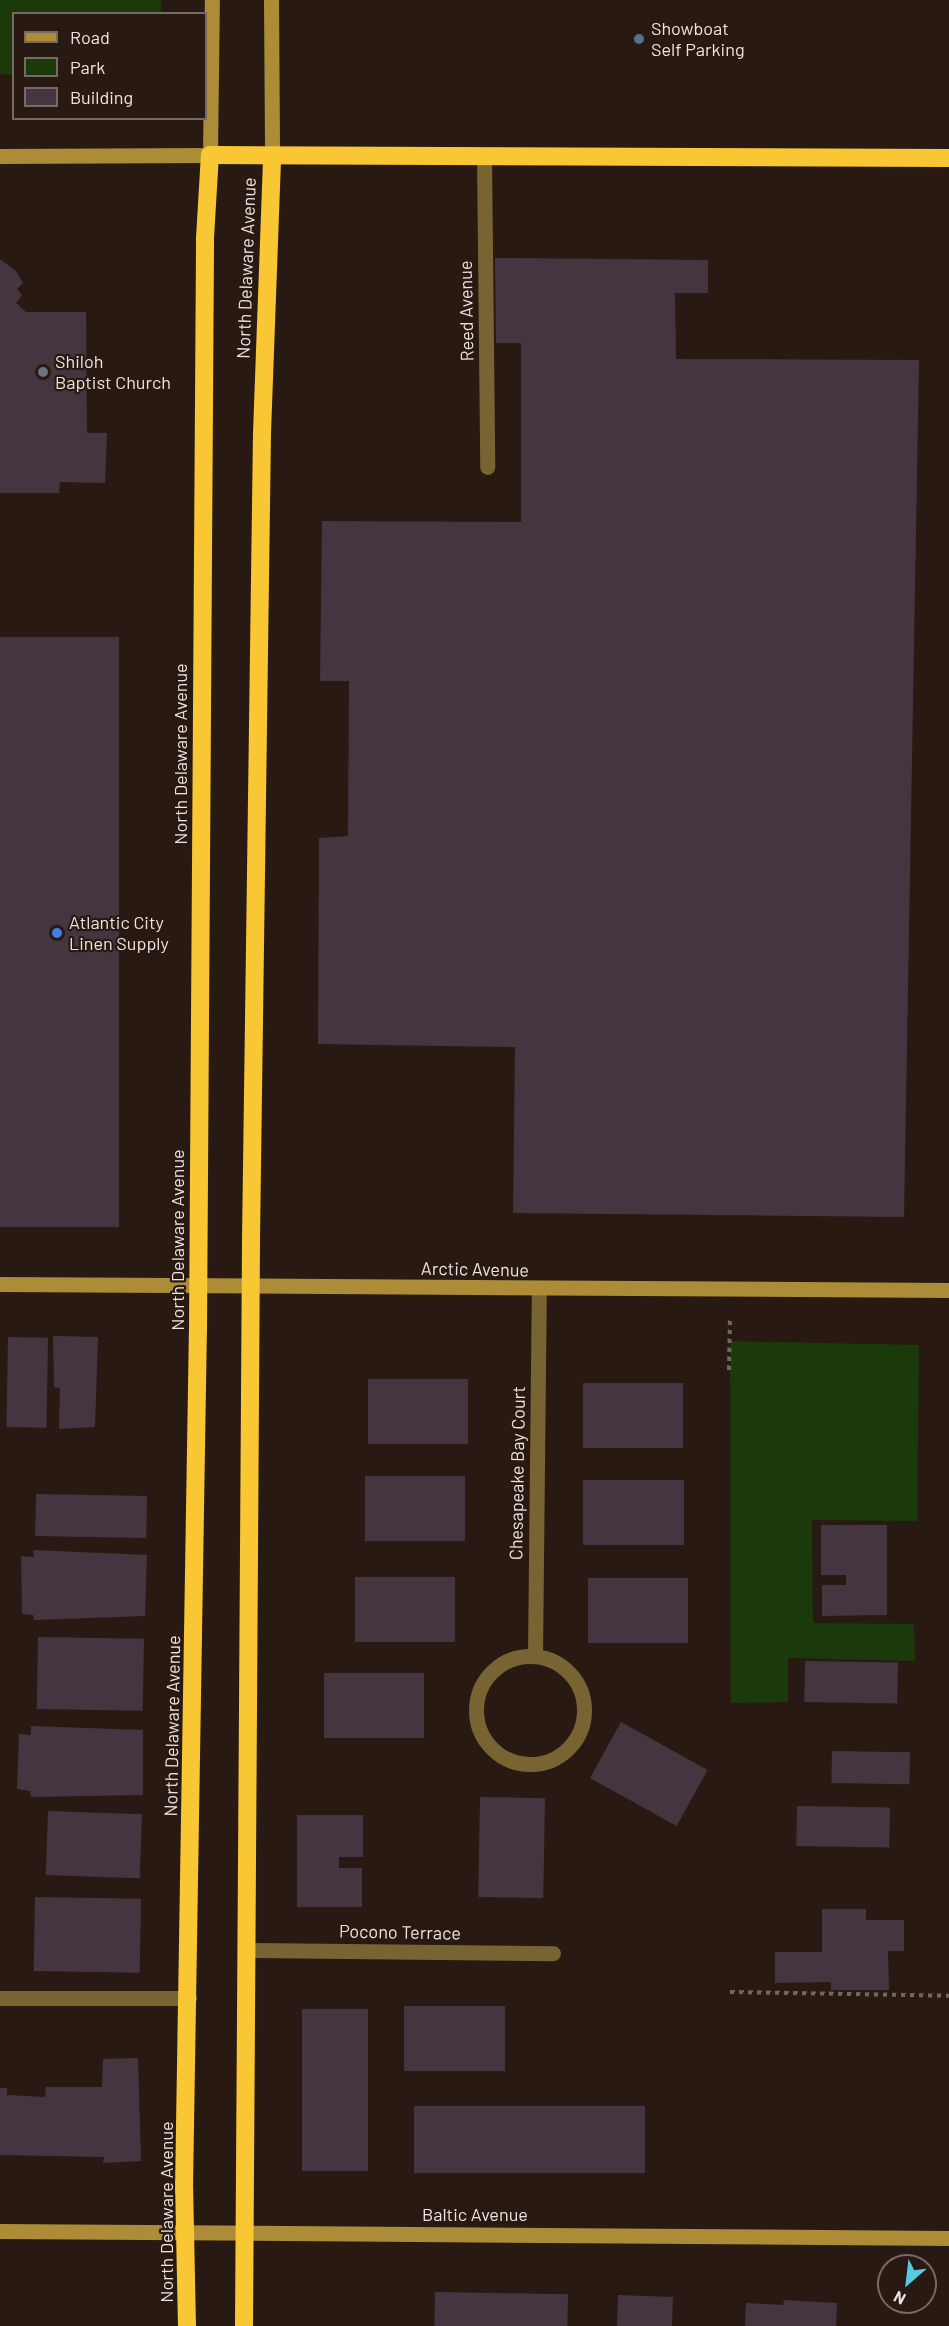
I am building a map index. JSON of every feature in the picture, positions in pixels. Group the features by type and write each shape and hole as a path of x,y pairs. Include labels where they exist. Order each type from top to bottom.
{"highway":[{"path":"210,155 949,158"},
{"name":"North Delaware Avenue","path":"187,2326 186,2233 198,1284 205,262 210,155"},
{"name":"North Delaware Avenue","path":"244,2326 251,1286 262,457 272,156"}],"street":[{"path":"0,156 210,155 212,0"},
{"path":"271,0 272,156"},
{"name":"Reed Avenue","path":"484,155 487,467"},
{"name":"Arctic Avenue","path":"0,1284 198,1284 539,1290 949,1290"},
{"name":"Chesapeake Bay Court","path":"534,1656 539,1290"},
{"path":"534,1656 567,1670 578,1685 584,1719 572,1744 552,1760 516,1763 486,1744 478,1727 478,1692 500,1665 516,1657 534,1656"},
{"name":"Pocono Terrace","path":"247,1950 553,1953"},
{"path":"0,1998 189,1998"},
{"name":"Baltic Avenue","path":"0,2231 949,2238"}],"path":[{"path":"729,1370 730,1291"},
{"path":"730,1992 949,1996"}],"green space":[{"path":"0,0 161,0 161,12 12,12 12,75 0,74"},
{"path":"730,1341 919,1345 917,1521 812,1520 813,1623 914,1624 915,1661 788,1658 788,1702 731,1703"}],"building":[{"path":"495,258 708,260 708,293 675,293 676,359 919,360 904,1217 513,1213 515,1047 318,1044 319,838 348,836 349,681 320,681 322,521 521,522 521,343 496,343"},
{"name":"Shiloh Baptist Church","path":"0,259 16,271 23,283 17,289 22,295 16,303 26,312 86,312 87,433 107,433 105,483 60,482 59,493 0,493"},
{"name":"Atlantic City Linen Supply","path":"0,637 119,637 119,1227 0,1227"},
{"path":"53,1336 98,1337 95,1427 59,1429 60,1388 54,1387"},
{"path":"8,1337 48,1338 46,1428 6,1427"},
{"path":"368,1379 468,1379 468,1444 368,1444"},
{"path":"583,1383 683,1383 683,1448 583,1448"},
{"path":"365,1476 465,1476 465,1541 365,1541"},
{"path":"583,1480 684,1480 684,1545 583,1545"},
{"path":"36,1494 147,1496 146,1538 35,1536"},
{"path":"821,1525 887,1525 887,1615 822,1616 822,1585 846,1585 846,1575 821,1575"},
{"path":"33,1550 147,1555 145,1616 34,1620 33,1615 22,1614 21,1556 34,1557"},
{"path":"355,1577 455,1577 455,1642 355,1642"},
{"path":"588,1578 688,1578 688,1643 588,1643"},
{"path":"38,1637 144,1639 143,1711 37,1709"},
{"path":"805,1661 898,1663 897,1704 804,1702"},
{"path":"324,1673 424,1673 424,1738 324,1738"},
{"path":"621,1722 708,1770 677,1826 590,1778"},
{"path":"31,1726 143,1730 143,1795 31,1797 30,1791 17,1789 19,1734 31,1735"},
{"path":"832,1751 910,1752 909,1784 831,1783"},
{"path":"480,1797 545,1798 543,1898 478,1897"},
{"path":"797,1806 890,1808 889,1848 796,1846"},
{"path":"48,1811 142,1814 140,1878 46,1875"},
{"path":"297,1815 363,1815 363,1857 339,1857 339,1868 362,1868 362,1907 297,1907"},
{"path":"35,1897 141,1899 140,1973 34,1971"},
{"path":"822,1909 866,1909 866,1920 904,1920 904,1951 888,1951 889,1990 831,1990 831,1982 775,1983 775,1952 822,1952"},
{"path":"404,2006 505,2006 505,2071 404,2071"},
{"path":"302,2009 368,2009 368,2171 302,2171"},
{"path":"138,2058 141,2161 103,2163 104,2157 0,2155 0,2088 7,2088 7,2095 45,2097 46,2087 102,2087 103,2059"},
{"path":"414,2106 645,2106 645,2173 414,2173"},
{"path":"435,2292 568,2294 567,2326 434,2326"},
{"path":"618,2295 673,2297 672,2326 617,2326"},
{"path":"784,2300 837,2303 836,2326 745,2326 746,2303 783,2305"}],"place":[{"name":"Showboat Self Parking","path":"639,39"},
{"name":"Shiloh Baptist Church","path":"43,372"},
{"name":"Atlantic City Linen Supply","path":"57,933"}]}
